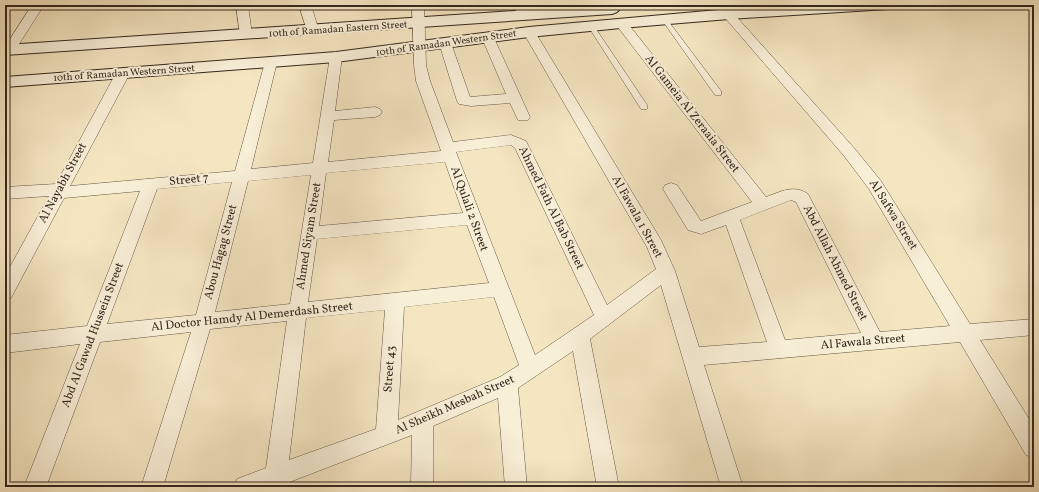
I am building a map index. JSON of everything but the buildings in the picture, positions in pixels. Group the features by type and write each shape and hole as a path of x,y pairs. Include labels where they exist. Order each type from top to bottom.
{"street":[{"path":"8,50 38,5"},
{"path":"242,5 246,36"},
{"path":"305,5 313,31"},
{"name":"Al Qulali 2 Street","path":"418,5 419,47 423,81 472,218 531,369"},
{"name":"10th of Ramadan Western Street","path":"5,82 336,57 529,32 621,23 667,12 888,5"},
{"name":"10th of Ramadan Eastern Street","path":"8,50 246,36 419,23 521,10 607,7 667,12"},
{"name":"Al Safwa Street","path":"725,10 871,180 1034,447"},
{"name":"Al Gameia Al Zeraaia Street","path":"621,23 762,205"},
{"name":"Al Fawala 1 Street","path":"529,32 648,232 666,271 691,357 732,487"},
{"path":"488,38 523,116"},
{"path":"177,70 190,39"},
{"path":"445,43 464,100 471,102 514,98"},
{"path":"72,77 93,45"},
{"name":"Ahmed Siyam Street","path":"276,482 298,311 336,57"},
{"name":"Abou Hagag Street","path":"152,487 202,322 271,62"},
{"name":"Al Nayabh Street","path":"5,293 123,74"},
{"path":"328,116 375,112"},
{"name":"Ahmed Fath Al Bab Street","path":"320,169 448,152 511,140 515,141 522,145 604,317"},
{"name":"Street 7","path":"5,193 59,191 151,184 320,169"},
{"name":"Abd Al Gawad Hussein Street","path":"35,487 151,184"},
{"path":"671,189 694,225 698,227 704,228 762,205"},
{"name":"Abd Allah Ahmed Street","path":"762,205 790,194 798,195 802,198 875,341"},
{"path":"731,217 779,349"},
{"path":"310,233 472,218"},
{"name":"Al Sheikh Mesbah Street","path":"245,487 276,482 507,384 580,336 666,271"},
{"name":"Al Doctor Hamdy Al Demerdash Street","path":"5,344 499,289"},
{"name":"Street 43","path":"386,436 394,301"},
{"name":"Al Fawala Street","path":"691,357 1034,327"},
{"path":"580,336 608,487"},
{"path":"507,384 516,487"},
{"path":"422,487 423,420"}],"lane":[{"path":"667,12 718,93"},
{"path":"591,26 644,107"}]}
